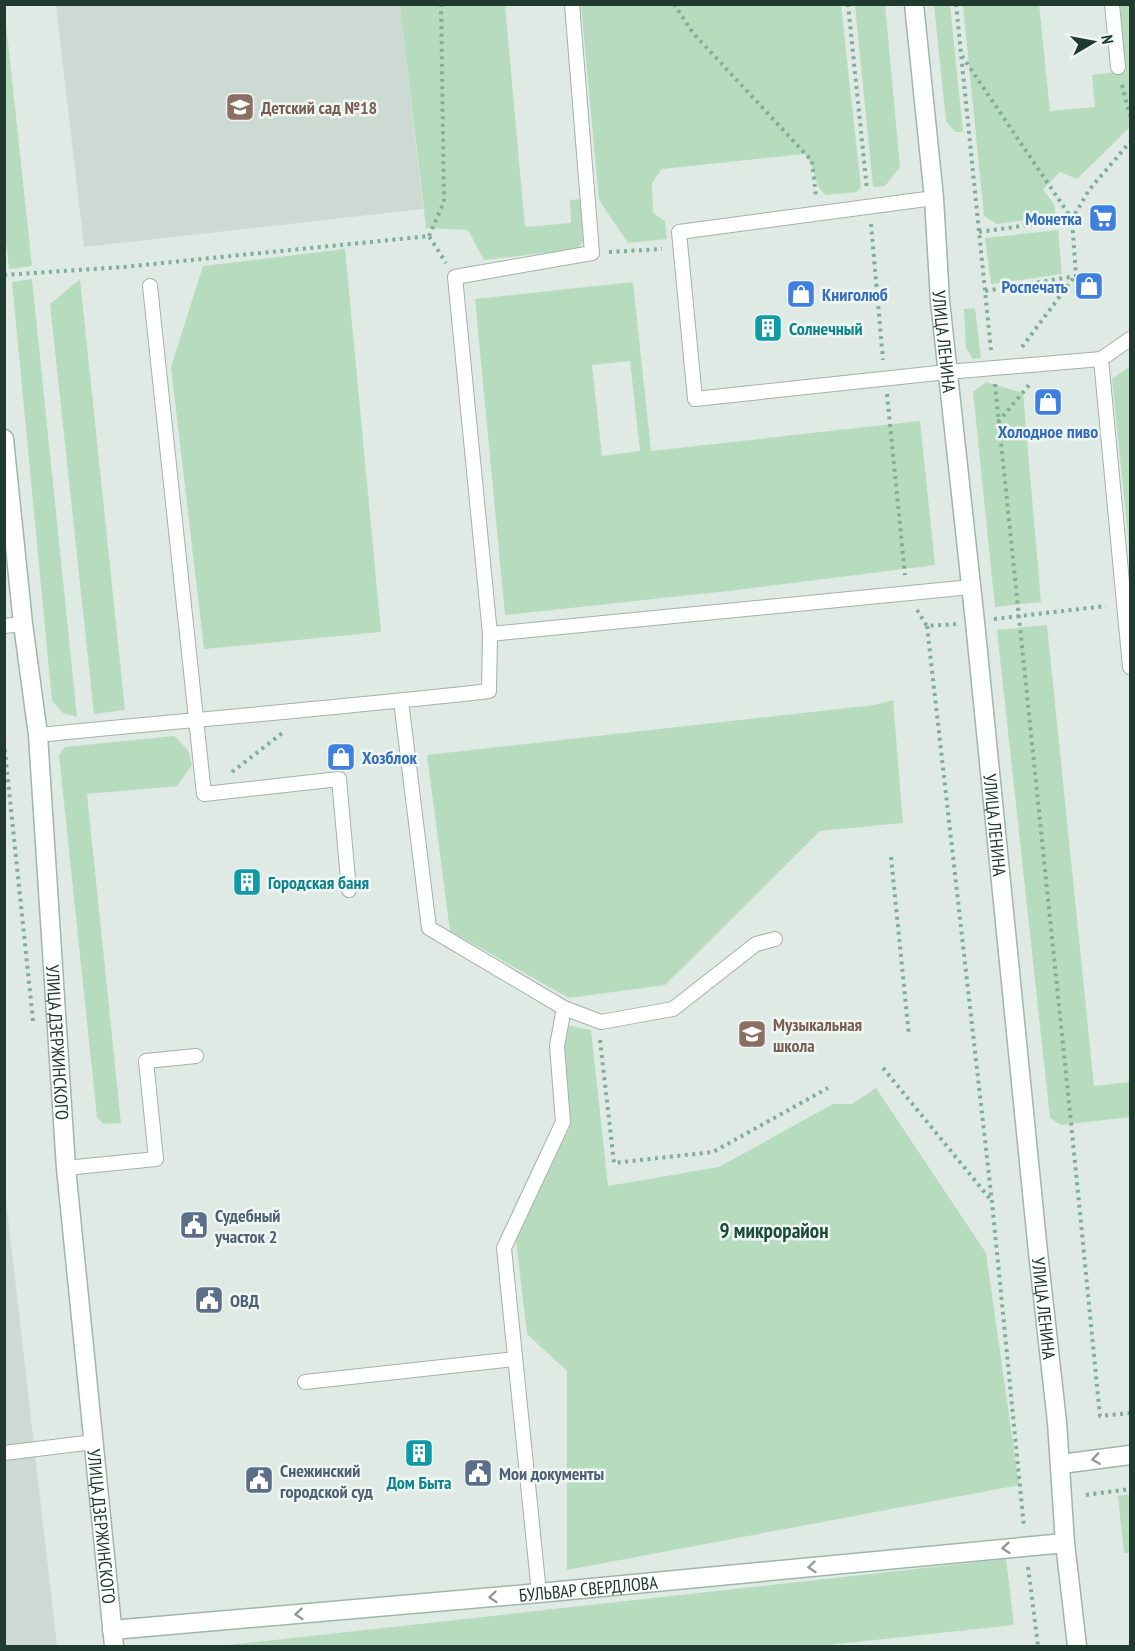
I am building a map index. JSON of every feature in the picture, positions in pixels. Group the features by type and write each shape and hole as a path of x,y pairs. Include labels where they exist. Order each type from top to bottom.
{"street":[{"name":"УЛИЦА ЛЕНИНА","path":"914,4 934,198 947,372 972,587 1061,1464 1065,1543 1077,1647"},
{"name":"УЛИЦА ДЗЕРЖИНСКОГО","path":"4,439 23,624 38,735 66,1168 113,1638"},
{"path":"1061,1464 1131,1455"},
{"name":"БУЛЬВАР СВЕРДЛОВА","path":"113,1638 538,1593 1065,1543"}],"lane":[{"path":"38,735 489,691 490,634 455,277 592,253 572,4"},
{"path":"1112,4 1118,67"},
{"path":"934,198 679,231 694,399 885,378 1101,359 1131,339"},
{"path":"150,286 204,794 339,779 349,890"},
{"path":"1101,359 1131,667"},
{"path":"490,634 972,587"},
{"path":"4,626 23,624"},
{"path":"401,701 429,928 564,1008 601,1022 673,1009 756,944 775,939"},
{"path":"538,1593 504,1248 563,1122 557,1046 564,1008"},
{"path":"66,1168 156,1159 146,1061 196,1056"},
{"path":"305,1382 514,1359"},
{"path":"4,1453 94,1442"}],"path":[{"path":"429,236 444,202 441,4"},
{"path":"674,4 693,33 812,161 818,213"},
{"path":"848,4 907,592 927,626 992,1202 1038,1647"},
{"path":"956,4 1100,1416 1131,1413"},
{"path":"961,56 1072,219 1076,276 1008,366"},
{"path":"1118,67 1131,116"},
{"path":"1072,219 1089,190 1131,142"},
{"path":"979,232 1072,219"},
{"path":"4,275 123,267 429,236"},
{"path":"429,236 455,277"},
{"path":"592,253 681,249"},
{"path":"985,291 1076,276"},
{"path":"998,422 1048,363"},
{"path":"927,626 1124,604"},
{"path":"231,772 286,730"},
{"path":"4,742 33,1022"},
{"path":"891,858 909,1036"},
{"path":"601,1022 600,1045 614,1163 713,1152 828,1088"},
{"path":"883,1068 992,1202"},
{"path":"1086,1495 1131,1489"}],"shaded area":[{"name":"Детский сад №18","path":"56,5 400,5 423,209 84,247"},
{"path":"5,1191 57,1646 5,1646"}],"green space":[{"path":"4,5 32,266 9,269 4,223"},
{"path":"400,5 505,5 525,227 571,223 570,200 582,199 586,236 578,249 484,260 468,230 426,228"},
{"path":"581,5 841,5 861,188 856,192 826,195 818,185 812,165 804,154 662,169 652,183 653,213 665,221 667,239 628,243 599,200"},
{"path":"855,5 885,5 900,167 885,186 873,187"},
{"path":"934,5 950,5 963,132 955,132 946,121"},
{"path":"963,5 1039,5 1050,111 1095,107 1092,75 1126,71 1120,5 1130,5 1130,127 1077,179 1060,172 1043,189 1055,206 1055,216 997,224 984,216"},
{"path":"1058,230 1062,274 991,284 985,238"},
{"path":"345,249 381,632 204,649 171,367 203,266"},
{"path":"32,279 77,717 63,713 52,701 12,282"},
{"path":"80,279 125,710 94,714 50,304"},
{"path":"633,282 651,451 920,421 935,565 737,590 505,615 475,299","holes":["630,361 640,451 602,456 592,365"]},
{"path":"975,308 981,358 973,359 966,348 964,309"},
{"path":"1130,366 1130,556 1112,379"},
{"path":"986,382 1023,393 1041,602 995,607 973,392"},
{"path":"1047,625 1094,1086 1130,1082 1130,1117 1061,1125 1050,1118 997,630"},
{"path":"893,700 903,823 820,831 665,985 569,998 450,931 427,755 874,705"},
{"path":"174,736 188,750 192,765 177,786 87,794 121,1123 103,1124 97,1117 59,755 65,747"},
{"path":"566,1025 591,1030 608,1186 719,1167 833,1104 852,1104 876,1088 986,1253 1019,1485 567,1570 567,1371 527,1334 516,1240 570,1127 561,1059"},
{"path":"1130,1494 1130,1553 1124,1553 1118,1496"},
{"path":"1006,1559 1014,1625 819,1646 220,1646"}],"place":[{"name":"Детский сад №18","path":"240,107"},
{"name":"Монетка","path":"1103,218"},
{"name":"Роспечать","path":"1089,286"},
{"name":"Книголюб","path":"801,294"},
{"name":"Солнечный","path":"768,328"},
{"name":"Холодное пиво","path":"1048,402"},
{"name":"Хозблок","path":"341,757"},
{"name":"Городская баня","path":"247,882"},
{"name":"Музыкальная школа","path":"752,1034"},
{"name":"Судебный участок 2","path":"194,1225"},
{"name":"ОВД","path":"209,1300"},
{"name":"Дом Быта","path":"419,1453"},
{"name":"Мои документы","path":"478,1473"},
{"name":"Снежинский городской суд","path":"259,1480"}],"district":[{"name":"9 микрорайон","path":"774,1230"}]}
